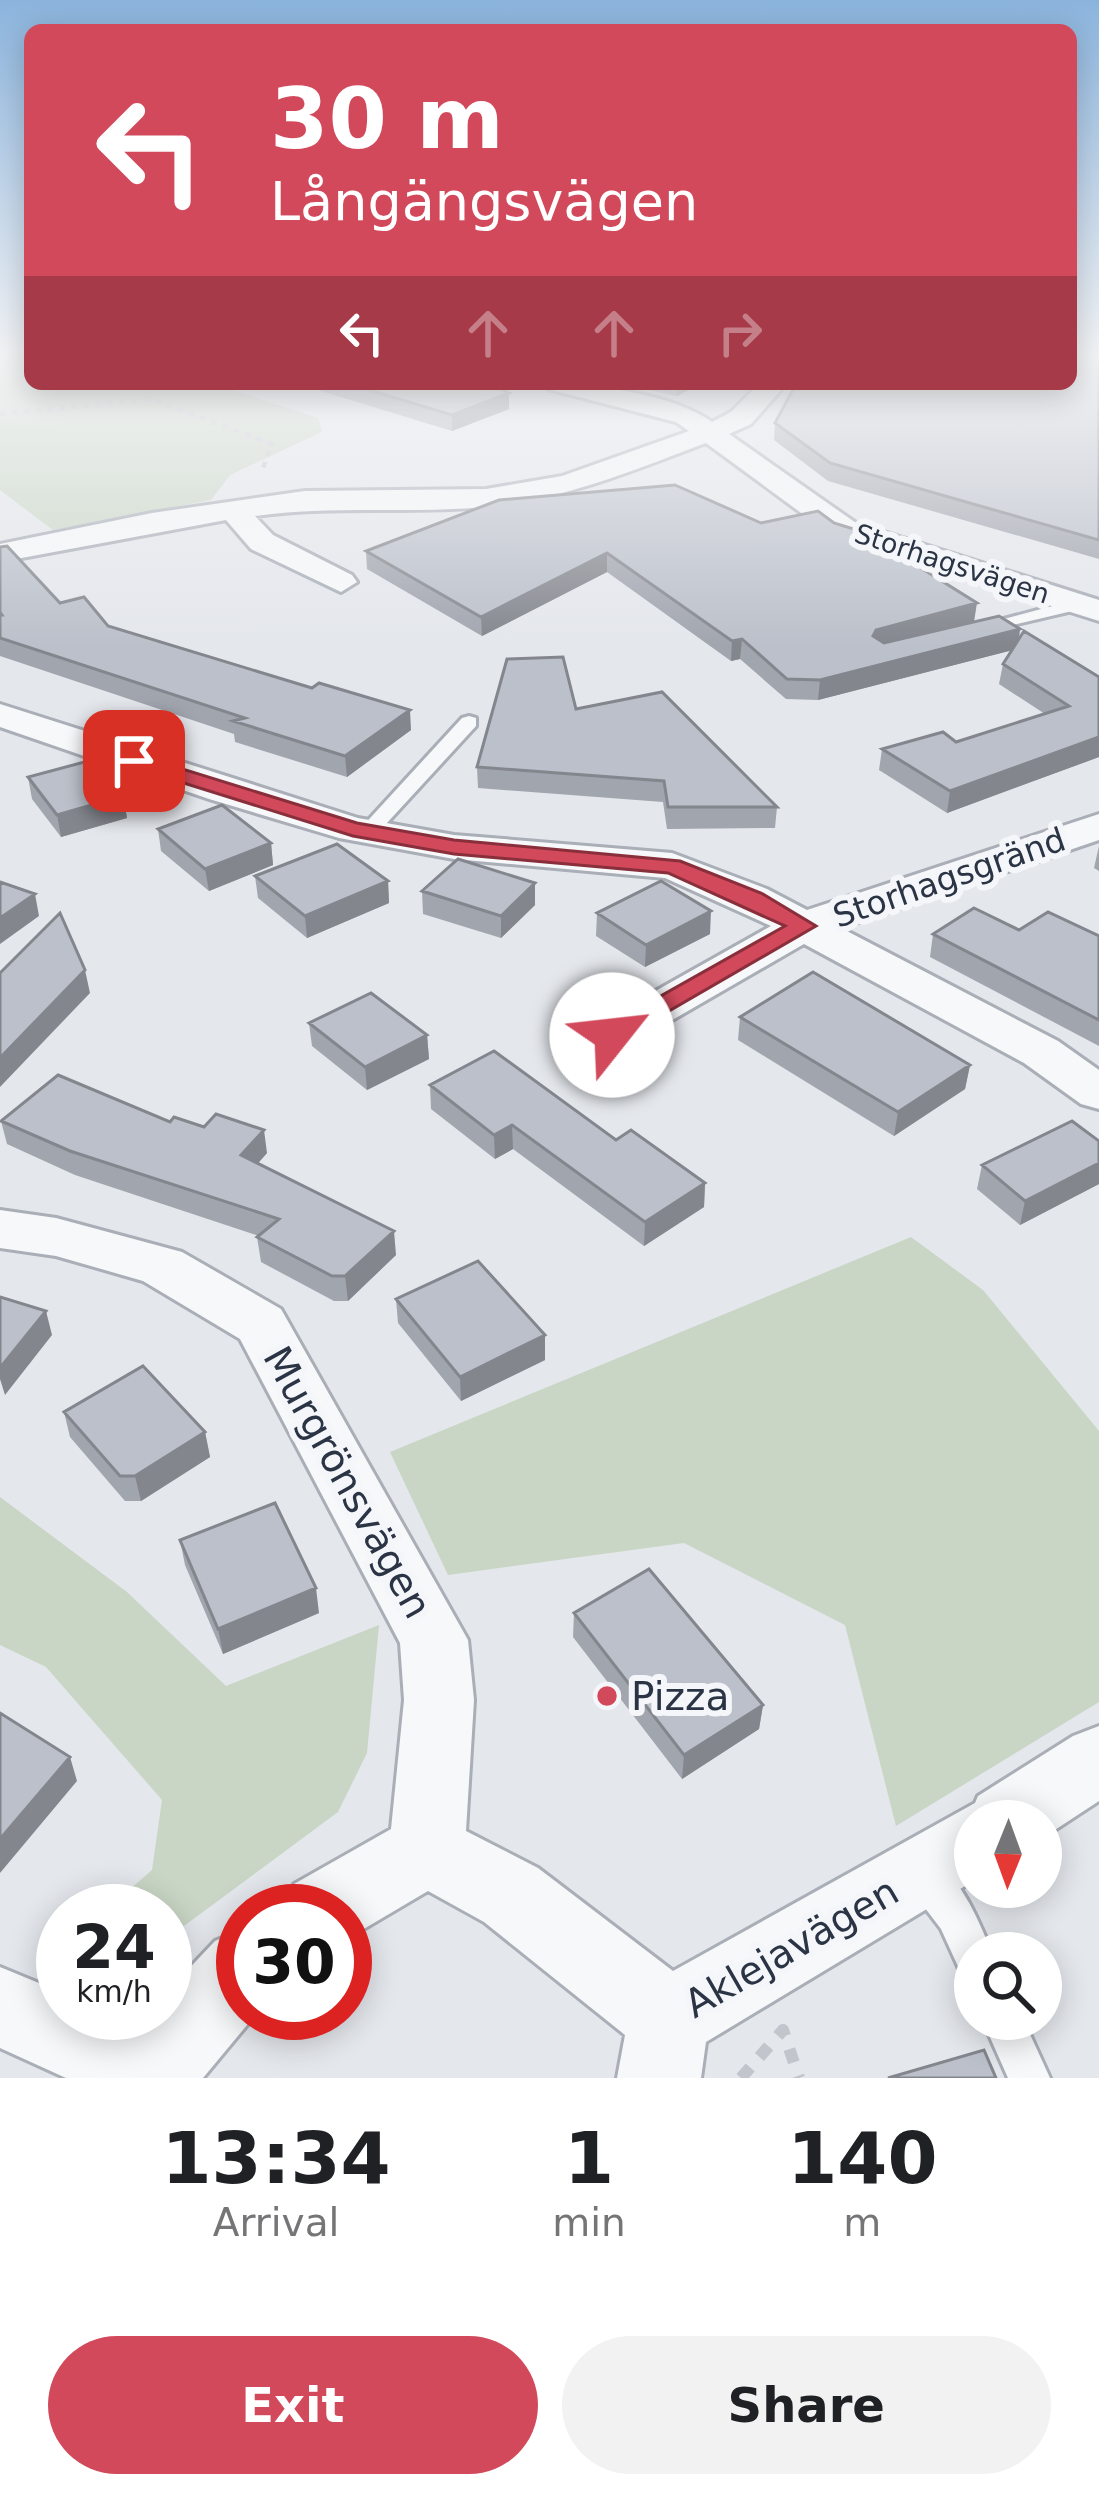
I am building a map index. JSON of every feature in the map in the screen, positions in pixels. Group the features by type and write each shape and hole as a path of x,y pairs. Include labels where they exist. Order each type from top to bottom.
{"street":[{"path":"0,553 241,507 305,500 486,497 548,488 654,452"},
{"name":"Storhagsvägen","path":"734,452 845,530 1089,607"},
{"path":"241,507 262,542 341,582"},
{"path":"0,715 223,791 368,832 454,847 672,866 752,898 1042,1052 1099,1093"},
{"name":"Storhagsgränd","path":"612,1035 803,926 1099,826"},
{"name":"Murgrönsvägen","path":"0,1229 56,1237 162,1266 261,1324 434,1640 439,1700 427,1850"},
{"path":"1037,1800 1099,1760"},
{"path":"368,1884 427,1850"},
{"name":"Aklejavägen","path":"427,1850 512,1895 664,2048 948,1856"},
{"path":"0,2007 152,2076 216,2001"}],"lane":[{"path":"952,635 1089,607"},
{"path":"368,832 469,722"},
{"path":"948,1856 955,1915 963,1932"},
{"path":"1012,2040 1029,2078"}],"path":[{"path":"241,507 268,452"},
{"path":"742,2078 783,2030 799,2078"}],"green space":[{"path":"0,452 279,452 230,475 211,500 53,530 0,490"},
{"path":"911,1237 983,1290 1099,1431 1099,1702 896,1826 845,1625 684,1543 448,1575 390,1452"},
{"path":"0,1497 127,1592 226,1686 379,1625 367,1753 338,1812 241,1884 216,1884 216,1902 192,1920 192,1884 136,1884 152,1870 162,1800 46,1667 0,1645"}],"building":[{"path":"815,452 1099,452 1099,540 830,463"},
{"path":"675,485 761,523 818,511 834,523 863,532 977,603 876,630 873,636 884,643 999,616 1020,629 820,680 787,679 742,639 732,641 607,553 481,617 366,551 499,500"},
{"path":"7,546 60,603 84,597 108,626 312,688 319,683 410,710 345,756 0,638 0,547"},
{"path":"1024,631 1099,677 1099,737 950,791 882,749 943,732 956,742 1069,706 1003,664"},
{"path":"563,657 576,709 662,692 777,807 668,807 664,781 477,767 507,659"},
{"path":"92,760 123,796 57,815 28,777"},
{"path":"222,805 271,843 205,869 158,829"},
{"path":"337,844 388,881 305,916 255,876"},
{"path":"458,859 535,883 501,916 422,891"},
{"path":"661,881 711,911 646,945 597,913"},
{"path":"0,882 35,894 0,918"},
{"path":"974,908 1019,930 1048,912 1099,936 1099,1020 933,934"},
{"path":"60,913 85,970 0,1058 0,973"},
{"path":"813,972 970,1065 898,1112 740,1017"},
{"path":"371,993 427,1035 365,1067 309,1023"},
{"path":"494,1051 616,1140 631,1130 705,1183 645,1222 512,1125 494,1135 430,1085"},
{"path":"58,1075 170,1122 174,1117 204,1127 216,1114 264,1130 241,1155 394,1231 345,1276 332,1276 257,1237 279,1219 70,1151 1,1121"},
{"path":"1072,1121 1099,1141 1099,1163 1025,1201 982,1165"},
{"path":"478,1261 545,1335 460,1377 396,1299"},
{"path":"0,1297 46,1311 0,1368"},
{"path":"143,1366 205,1432 135,1476 120,1476 64,1412"},
{"path":"275,1503 316,1588 218,1629 180,1540"},
{"path":"649,1569 763,1705 684,1755 574,1613"},
{"path":"0,1713 70,1757 0,1839"},
{"path":"984,2050 996,2078 888,2078"}],"place":[{"name":"Pizza","path":"607,1696"}],"route":[{"path":"134,761 353,830 454,847 672,866 752,898 803,926 612,1035"}]}
